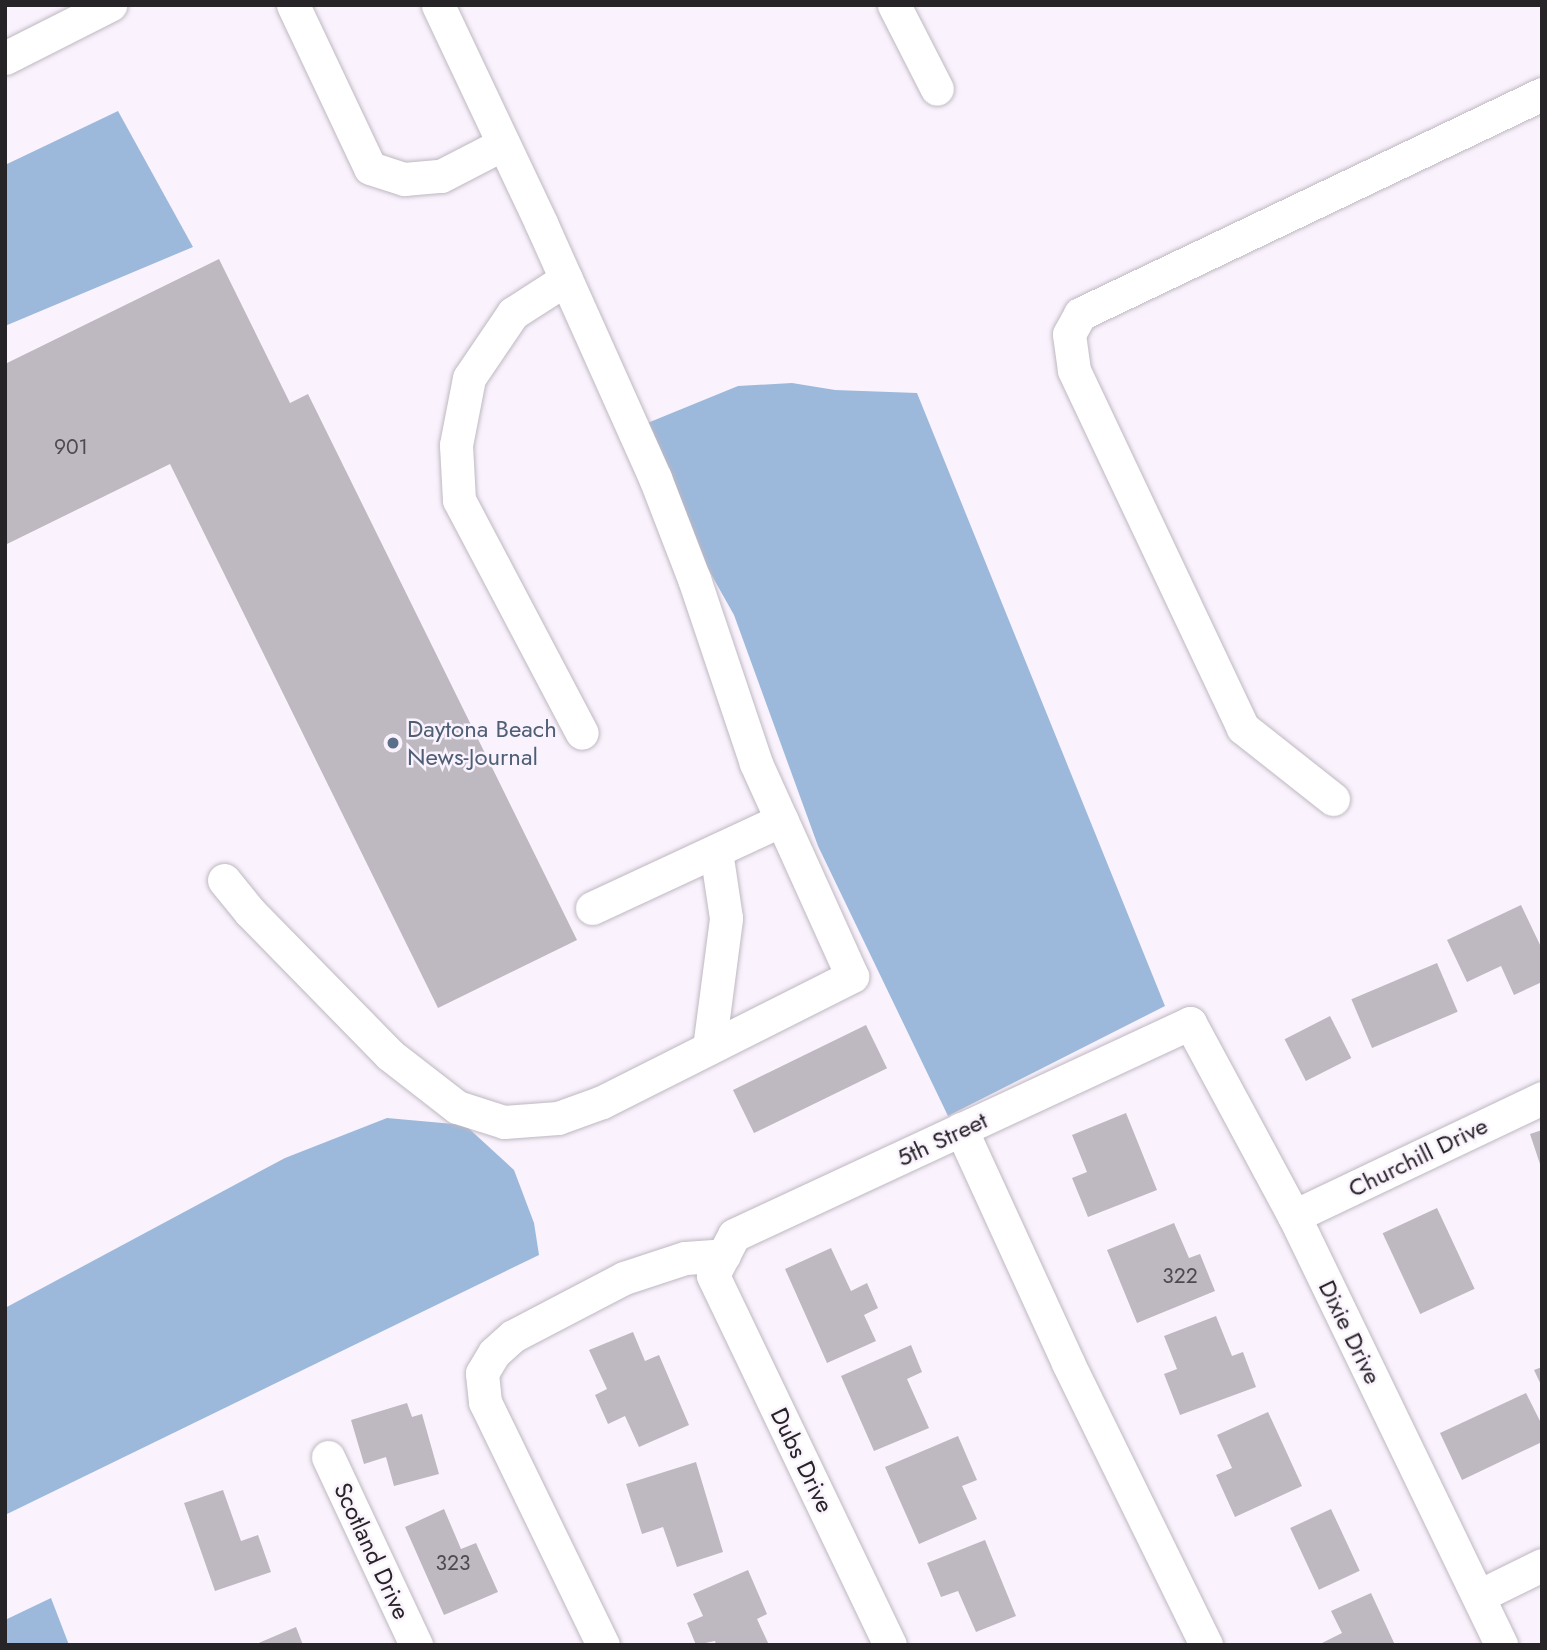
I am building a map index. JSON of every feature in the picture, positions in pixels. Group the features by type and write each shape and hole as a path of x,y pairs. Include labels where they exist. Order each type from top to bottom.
{"street":[{"path":"5,58 110,5"},
{"path":"293,5 370,168 404,179 441,176 503,144"},
{"path":"223,880 250,912 390,1055 457,1107 504,1122 558,1118 601,1102 852,976 756,763 694,579 660,491 566,279 438,5"},
{"path":"894,5 937,89"},
{"path":"1333,799 1243,728 1074,370 1069,334 1080,314 1542,94"},
{"path":"566,279 513,313 469,378 456,445 459,500 582,733"},
{"path":"592,908 782,820"},
{"path":"709,1048 726,918 716,851"},
{"name":"5th Street","path":"719,1265 734,1235 1190,1023"},
{"name":"Dixie Drive","path":"1190,1023 1294,1216 1501,1645"},
{"name":"Churchill Drive","path":"1294,1216 1542,1098"},
{"path":"961,1129 1068,1363 1206,1645"},
{"path":"603,1645 485,1402 482,1373 494,1353 513,1336 624,1278 685,1258 719,1265"},
{"name":"Dubs Drive","path":"719,1265 890,1645"},
{"name":"Scotland Drive","path":"328,1457 416,1645"},
{"path":"1479,1596 1542,1565"}],"water":[{"path":"118,111 193,247 5,326 5,165"},
{"path":"792,383 835,390 917,393 1165,1006 948,1116 818,846 734,615 693,542 645,424 738,386"},
{"path":"387,1118 465,1125 514,1170 534,1223 539,1255 5,1515 5,1308 285,1158"},
{"path":"51,1598 69,1645 5,1645 5,1620"}],"building":[{"name":"Daytona Beach News-Journal","path":"219,259 290,403 308,394 577,940 438,1008 170,464 5,545 5,364"},
{"path":"1521,905 1542,949 1542,982 1514,995 1501,966 1467,982 1447,940"},
{"path":"1437,963 1458,1012 1372,1048 1351,999"},
{"path":"1330,1016 1351,1058 1306,1081 1285,1039"},
{"path":"866,1025 887,1068 754,1133 733,1090"},
{"path":"1126,1113 1157,1190 1088,1217 1072,1178 1087,1172 1072,1135"},
{"path":"1542,1130 1542,1167 1541,1167 1530,1134"},
{"path":"1437,1208 1475,1289 1420,1314 1383,1233"},
{"path":"1174,1223 1189,1258 1200,1254 1215,1291 1137,1323 1107,1250"},
{"path":"831,1248 851,1291 867,1283 878,1308 864,1315 876,1341 827,1363 785,1269"},
{"path":"1216,1316 1232,1356 1243,1352 1256,1387 1180,1415 1164,1374 1177,1369 1164,1336"},
{"path":"633,1332 645,1361 659,1355 689,1425 639,1447 625,1416 608,1424 595,1395 607,1389 589,1350"},
{"path":"911,1345 922,1372 907,1379 929,1428 874,1451 841,1376"},
{"path":"1542,1367 1542,1387 1534,1370"},
{"path":"1526,1393 1542,1425 1542,1442 1462,1480 1440,1433"},
{"path":"407,1403 412,1417 422,1414 439,1474 394,1486 386,1457 364,1464 351,1420"},
{"path":"1268,1412 1302,1486 1235,1517 1216,1475 1232,1468 1217,1435"},
{"path":"958,1436 977,1480 962,1486 977,1519 919,1544 885,1467"},
{"path":"696,1462 723,1552 677,1567 663,1527 642,1534 626,1484"},
{"path":"223,1490 241,1541 258,1535 271,1572 215,1591 184,1503"},
{"path":"444,1509 461,1549 476,1543 498,1592 444,1615 405,1527"},
{"path":"1331,1509 1360,1571 1319,1590 1290,1528"},
{"path":"985,1540 1016,1616 976,1632 958,1591 941,1597 927,1563"},
{"path":"748,1570 767,1614 757,1619 769,1645 716,1645 715,1641 696,1645 687,1623 703,1616 693,1594"},
{"path":"1371,1593 1395,1645 1318,1645 1342,1633 1331,1611"},
{"path":"296,1627 303,1645 254,1645"}],"place":[{"name":"Daytona Beach News-Journal","path":"393,743"}]}
